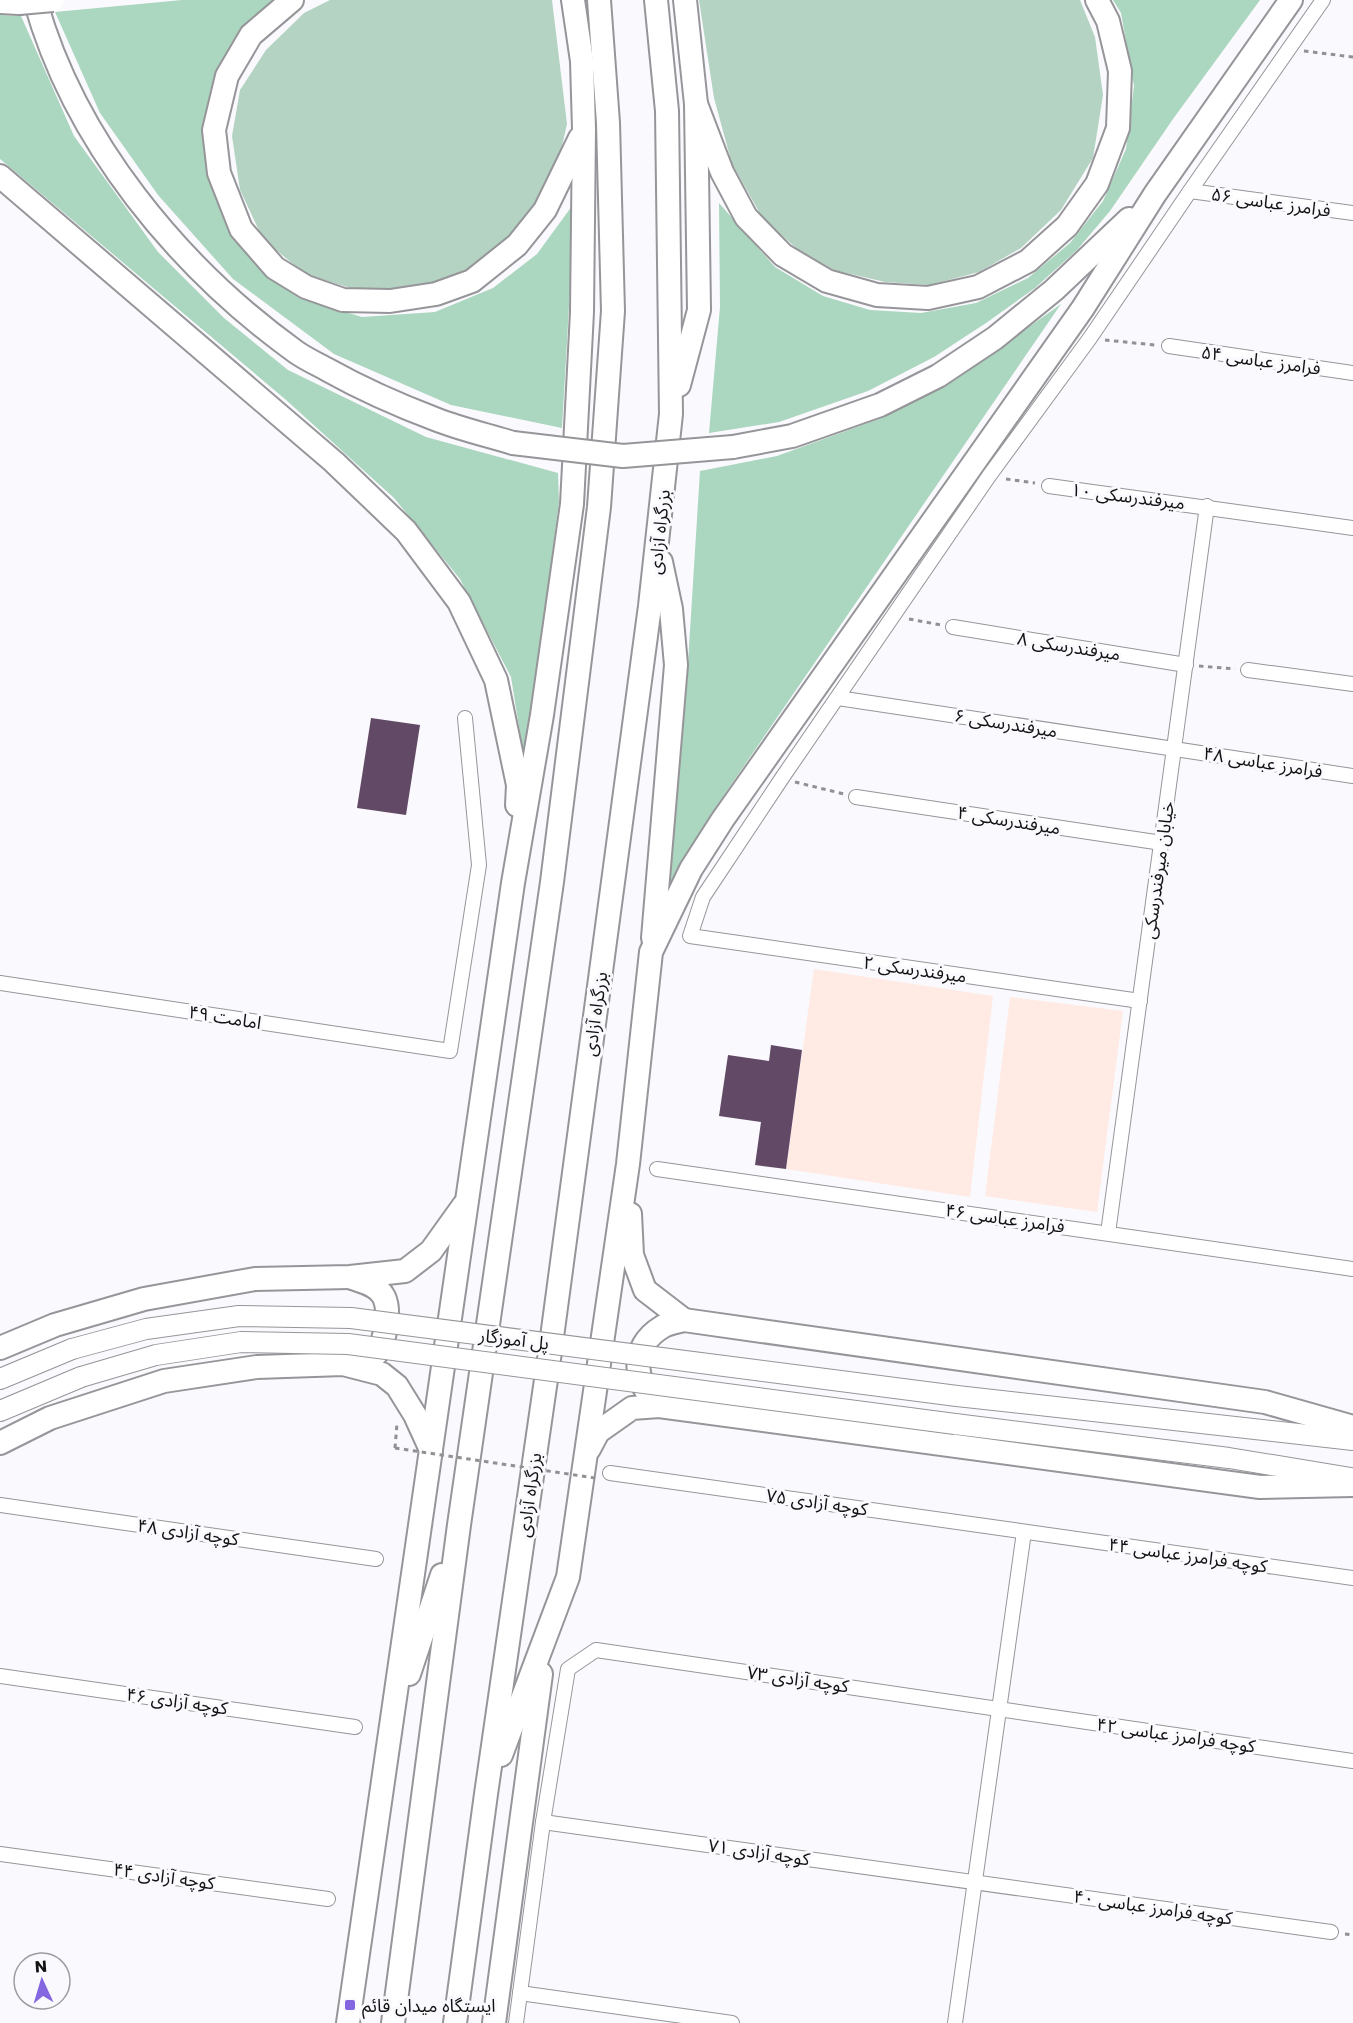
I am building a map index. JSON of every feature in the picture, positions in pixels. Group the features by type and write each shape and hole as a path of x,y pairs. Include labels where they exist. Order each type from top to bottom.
{"highway":[{"path":"18,2 54,0"},
{"path":"292,0 251,35 227,76 213,130 219,173 241,229 275,268 306,287 343,300 390,301 436,294 472,281 517,245 545,210 584,129"},
{"path":"348,2023 513,883 542,715 572,504 582,312 584,129 582,61 573,0"},
{"path":"393,2023 459,1525 552,882 599,507 613,311 608,123 599,0"},
{"name":"بزرگراه آزادی","path":"455,2023 550,1352 658,547 671,414 667,111 656,0"},
{"path":"671,414 699,310 696,104 685,0"},
{"path":"696,104 722,172 746,217 783,255 827,282 877,295 928,298 978,287 1028,261 1067,226 1097,184 1118,128 1120,72 1108,21 1097,0"},
{"path":"651,952 691,869 723,819 1083,308 1155,194 1291,0"},
{"path":"18,2 44,31 78,108 112,166 164,231 220,290 297,352 357,387 437,420 513,443 623,456 733,447 792,436 880,405 938,376 995,338 1054,290 1155,194"},
{"path":"0,176 334,462 406,531 459,602 496,680 518,785 513,883"},
{"path":"486,1794 568,1577 628,1164 651,952 676,665 671,609 658,547"},
{"path":"628,1164 632,1255 645,1290 684,1320"},
{"path":"0,1348 55,1325 144,1299 255,1279 350,1277 405,1271 431,1251 467,1202"},
{"path":"0,1443 50,1418 164,1381 257,1367 360,1365 375,1356 384,1336 387,1317 384,1297 372,1285 350,1277"},
{"path":"659,1406 648,1396 639,1378 638,1358 647,1340 662,1326 684,1320 1265,1402 1353,1427"},
{"path":"344,1364 382,1374 397,1386 415,1416 431,1450"},
{"path":"585,1455 598,1432 613,1419 632,1408 659,1406 1260,1487 1353,1485"},
{"path":"390,1732 459,1525"},
{"path":"494,2023 546,1635"},
{"path":"362,2023 365,1904"}],"main road":[{"name":"پل آموزگار","path":"0,1379 72,1349 146,1329 239,1316 351,1318 957,1396 1353,1440"},
{"name":"پل آموزگار","path":"0,1411 81,1377 156,1355 241,1342 348,1344 1229,1458 1353,1479"}],"street":[{"path":"782,778 989,476 1090,338 1323,0"},
{"name":"فرامرز عباسی ۵۶","path":"1190,191 1353,213"},
{"name":"فرامرز عباسی ۵۴","path":"1169,346 1353,373"},
{"name":"میرفندرسکی ۱۰","path":"1049,486 1208,506 1353,528"},
{"name":"خیابان میرفندرسکی","path":"1108,1233 1208,506"},
{"name":"میرفندرسکی ۸","path":"953,627 1186,665"},
{"path":"1248,670 1353,684"},
{"name":"میرفندرسکی ۶","path":"838,698 1174,748"},
{"name":"امامت ۴۹","path":"0,983 450,1051 479,865 465,718"},
{"name":"فرامرز عباسی ۴۸","path":"1174,748 1353,776"},
{"name":"میرفندرسکی ۲","path":"782,778 703,897 690,936 1140,1001"},
{"name":"میرفندرسکی ۴","path":"856,797 1162,843"},
{"name":"فرامرز عباسی ۴۶","path":"657,1169 1353,1269"},
{"name":"کوچه آزادی ۷۵","path":"610,1473 1024,1532"},
{"name":"کوچه آزادی ۴۸","path":"0,1505 376,1559"},
{"path":"955,2023 1024,1532"},
{"name":"کوچه فرامرز عباسی ۴۴","path":"1024,1532 1353,1578"},
{"name":"کوچه آزادی ۷۳","path":"543,1822 568,1669 596,1650 999,1708"},
{"name":"کوچه آزادی ۴۶","path":"0,1676 355,1726"},
{"name":"کوچه فرامرز عباسی ۴۲","path":"999,1708 1353,1761"},
{"path":"516,2023 543,1822"},
{"name":"کوچه آزادی ۷۱","path":"543,1822 975,1882"},
{"name":"کوچه آزادی ۴۴","path":"0,1854 328,1899"},
{"name":"کوچه فرامرز عباسی ۴۰","path":"975,1882 1331,1932"},
{"path":"520,1993 732,2023"}],"path":[{"path":"1289,49 1353,57"},
{"path":"1090,338 1169,346"},
{"path":"989,476 1049,486"},
{"path":"892,616 953,627"},
{"path":"1186,665 1248,670"},
{"path":"782,778 856,797"},
{"path":"398,1417 395,1448 595,1478"}],"shaded area":[{"path":"814,969 993,996 970,1197 786,1169"},
{"path":"1010,997 1123,1011 1097,1212 985,1196"}],"green space":[{"path":"182,0 280,0 223,66 219,201 246,253 299,298 362,317 435,312 493,288 537,254 575,202 562,428 451,405 334,354 233,279 158,195 100,113 55,12"},
{"path":"330,0 552,0 567,124 554,181 524,229 478,266 420,289 357,290 305,274 263,239 240,190 232,136 240,90 266,50 304,13"},
{"path":"699,0 1080,0 1095,37 1103,95 1093,158 1061,210 1021,248 979,272 929,285 885,282 834,270 796,248 763,219 732,164 714,98"},
{"path":"1113,0 1260,0 1173,119 1110,211 1077,250 1035,288 934,357 868,391 779,422 709,433 720,307 719,203 775,267 823,296 870,310 921,313 976,303 1028,278 1070,243 1103,201 1126,149 1134,86 1121,13"},
{"path":"0,15 21,16 74,136 158,252 224,318 288,370 426,437 558,473 559,502 525,764 511,677 460,579 394,498 285,399 0,159"},
{"path":"1061,304 713,811 664,893 686,695 700,471 777,456 879,419 955,380"}],"building":[{"path":"371,718 420,725 406,815 357,808"},
{"path":"771,1045 802,1050 786,1169 755,1165 761,1122 719,1116 728,1055 769,1061"}],"place":[{"name":"ایستگاه میدان قائم","path":"350,2005"}]}
